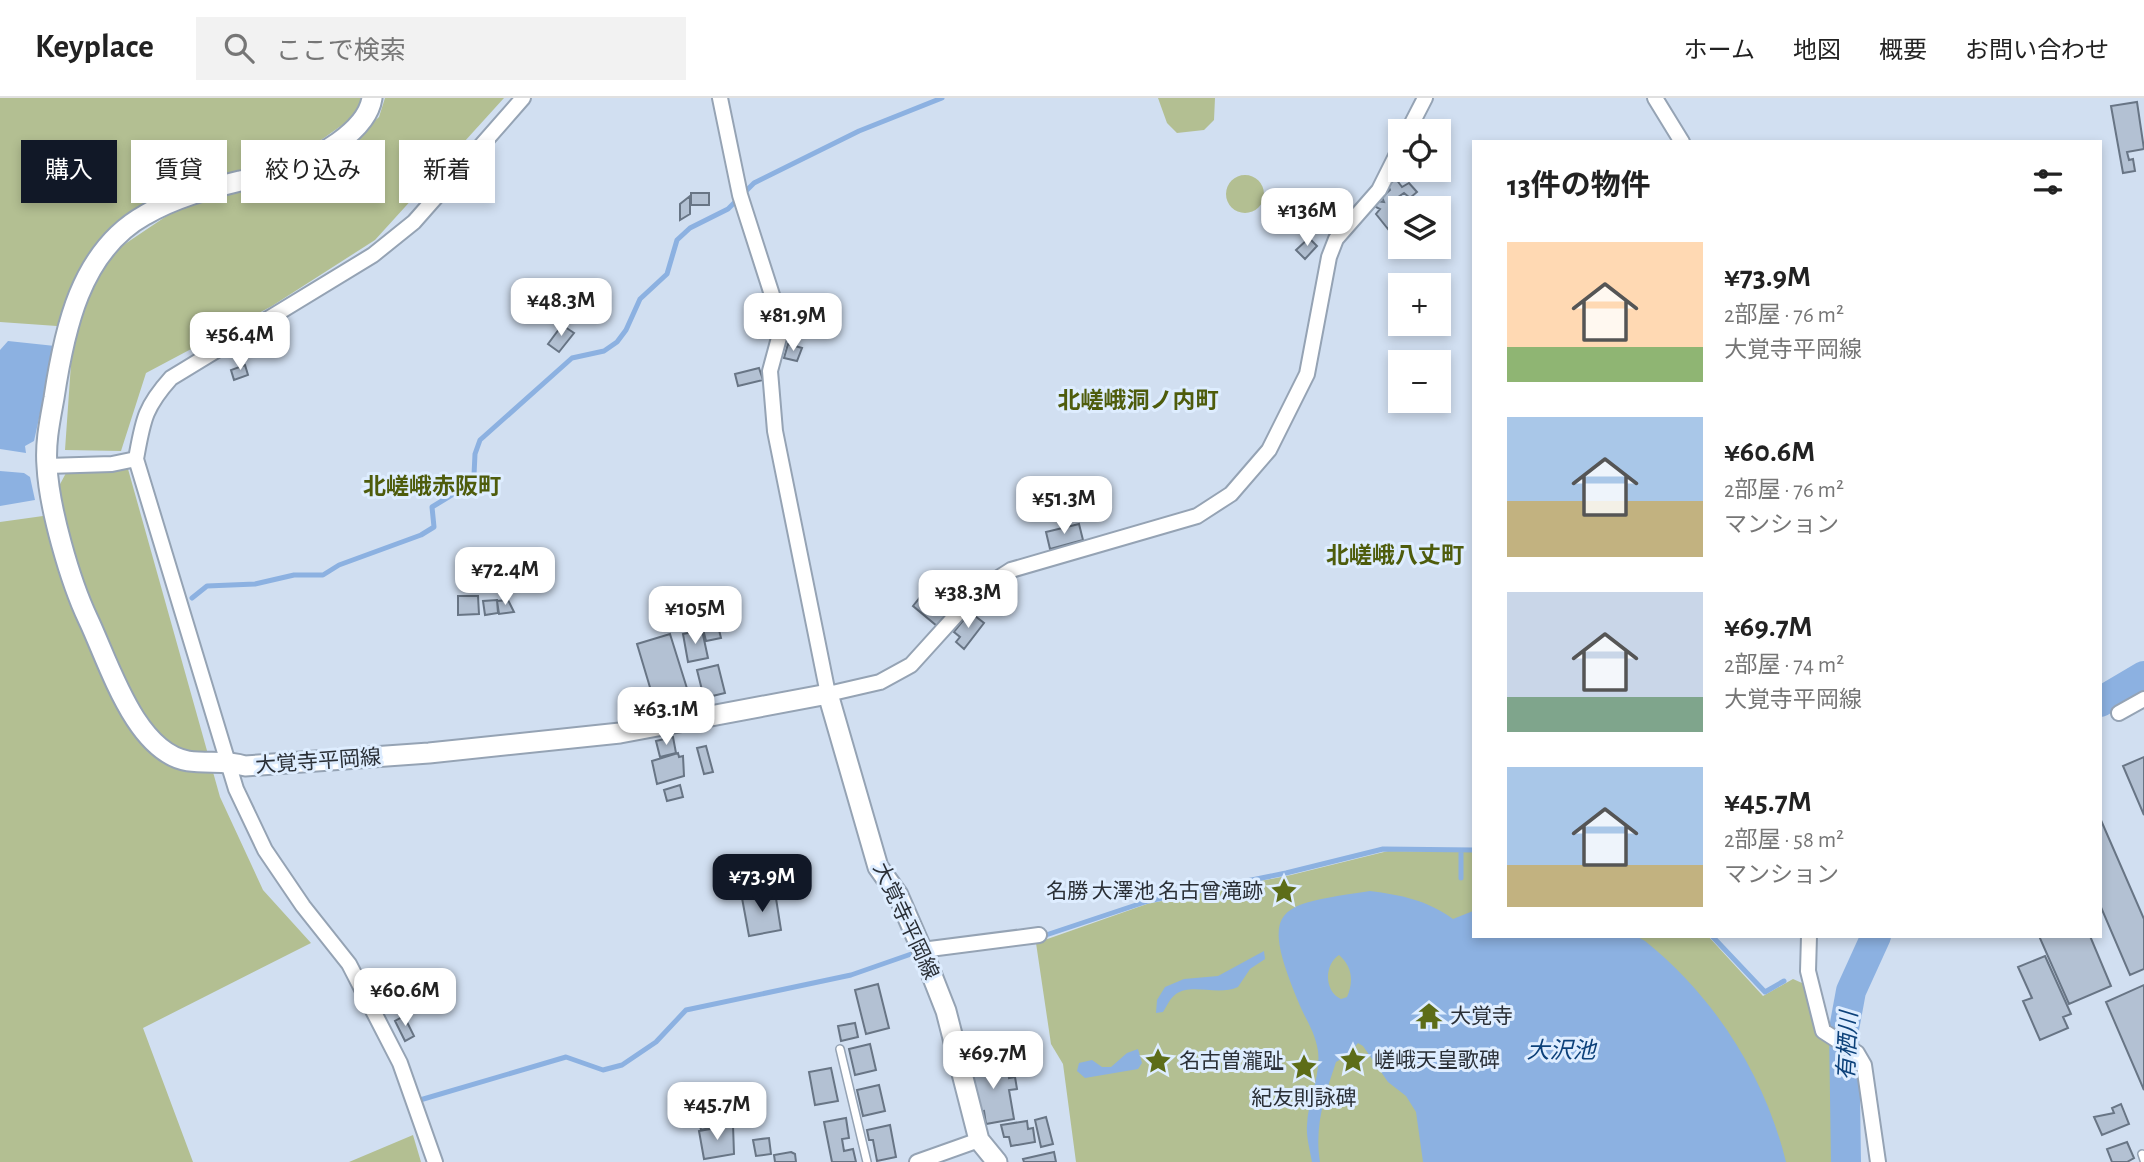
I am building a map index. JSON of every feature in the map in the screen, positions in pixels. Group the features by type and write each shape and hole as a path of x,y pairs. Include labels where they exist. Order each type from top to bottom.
{"main road":[{"name":"大覚寺平岡線","path":"372,98 370,110 354,130 285,171 183,197 143,215 111,243 84,281 63,336 47,442 47,466 54,509 84,610 139,727 163,751 188,761 227,761 245,766 429,753 620,733 828,694 878,867 898,895 922,950 946,1011 979,1140 997,1162"}],"street":[{"path":"435,1162 400,1063 349,964 265,850 236,789 136,459 148,408 171,378 373,255 414,222 523,98"},
{"path":"720,98 740,195 780,334 770,371 781,470 828,694 880,682 911,665 978,591 1011,569 1197,516 1231,494 1269,450 1307,374 1329,257 1336,239 1379,190 1388,172"},
{"path":"1414,119 1425,98"},
{"path":"1654,98 1681,140"},
{"path":"47,466 112,464 136,459"},
{"path":"2119,713 2144,699"},
{"path":"922,950 1039,935"},
{"path":"1809,938 1808,971 1823,1031 1855,1052 1864,1065 1878,1162"},
{"path":"917,1162 979,1140"}],"lane":[{"path":"840,1049 867,1162"}],"green space":[{"path":"0,98 364,98 361,108 351,119 321,140 241,140 241,175 227,178 227,140 131,140 131,203 147,203 126,216 101,243 90,258 57,326 0,322"},
{"path":"385,98 504,98 466,140 399,140 399,203 409,203 375,240 272,306 146,373 121,451 65,450 73,335 93,287 116,250 174,211 194,203 227,203 227,190 241,184 241,203 385,203 385,140 350,140 357,137 379,117"},
{"path":"1158,98 1215,98 1214,120 1204,130 1177,133 1167,123"},
{"path":"1245,175 1259,180 1264,194 1259,208 1245,213 1231,208 1226,194 1231,180"},
{"path":"128,469 220,797 263,890 311,943 143,1028 193,1162 0,1162 0,522 43,516 66,473"},
{"name":"大覚寺","path":"1388,851 1472,852 1472,938 1710,938 1763,996 1793,979 1802,983 1820,1038 1836,1049 1842,1162 1076,1162 1063,1064 1051,1044 1036,943 1147,904 1291,875"},
{"path":"413,1135 421,1162 349,1162"}],"water":[{"path":"8,341 55,346 34,441 25,446 26,453 0,449 0,350"},
{"path":"0,471 24,473 30,477 35,500 0,506"},
{"name":"大沢池","path":"1370,891 1413,899 1453,919 1472,911 1472,938 1640,938 1645,941 1693,987 1734,1040 1765,1099 1786,1162 1423,1162 1416,1112 1406,1096 1388,1082 1363,1046 1358,1043 1348,1055 1336,1062 1320,1123 1320,1162 1312,1162 1307,1125 1318,1069 1318,1051 1286,969 1279,927 1285,915 1297,906 1315,900","holes":["1339,955 1349,969 1351,985 1347,997 1341,999 1331,990 1329,971 1334,959"]},
{"path":"1264,951 1265,959 1250,969 1238,987 1182,991 1172,998 1163,1012 1156,1013 1157,1000 1165,987 1184,979 1218,976"},
{"path":"1138,1049 1142,1063 1138,1069 1085,1078 1077,1071 1079,1063 1092,1060 1102,1067 1111,1067 1127,1053"}],"building":[{"path":"2137,102 2144,149 2127,152 2129,160 2133,159 2135,171 2123,173 2111,106"},
{"path":"1398,182 1402,187 1409,183 1417,192 1412,196 1404,193 1400,196 1388,196 1388,229 1376,214 1380,209 1374,206 1376,201 1384,202 1382,197 1390,190 1388,185"},
{"path":"691,193 709,193 709,205 691,205"},
{"path":"690,196 690,214 680,220 680,204"},
{"path":"1309,238 1317,246 1305,259 1296,250"},
{"path":"562,325 574,333 559,352 548,344"},
{"path":"788,344 802,348 797,361 784,358"},
{"path":"245,365 248,375 234,380 231,370"},
{"path":"759,368 763,380 738,386 735,374"},
{"path":"1079,524 1083,540 1050,549 1046,532"},
{"path":"936,589 953,607 937,626 913,606 925,591 930,595"},
{"path":"458,596 478,596 479,614 458,615"},
{"path":"497,600 498,613 485,615 483,601"},
{"path":"508,600 514,612 499,614 497,601"},
{"path":"970,612 984,623 964,649 956,642 960,637 954,632"},
{"path":"718,626 721,638 706,641 703,629"},
{"path":"702,630 708,658 688,662 683,634"},
{"path":"670,634 690,698 667,705 663,691 652,694 637,644"},
{"path":"718,665 725,693 704,698 697,670"},
{"path":"673,737 676,753 660,757 656,741"},
{"path":"706,746 713,772 704,774 697,748"},
{"path":"678,753 679,757 683,756 684,776 657,784 652,761"},
{"path":"2144,757 2144,815 2123,766"},
{"path":"680,785 683,797 667,801 664,790"},
{"path":"2102,823 2144,919 2144,969 2130,975 2102,910"},
{"path":"775,892 781,930 749,936 742,898"},
{"path":"2040,938 2091,938 2111,986 2069,1004"},
{"path":"2045,956 2071,1014 2063,1017 2068,1028 2040,1040 2023,1001 2032,998 2018,967"},
{"path":"878,984 889,1028 866,1034 855,990"},
{"path":"2144,985 2144,1090 2106,1002"},
{"path":"404,1016 414,1036 405,1041 395,1021"},
{"path":"855,1023 858,1037 841,1041 838,1026"},
{"path":"870,1044 876,1070 855,1075 849,1049"},
{"path":"1006,1060 1009,1078 1015,1077 1017,1089 1009,1090 1014,1119 986,1124 984,1111 977,1112 969,1066"},
{"path":"831,1068 838,1101 815,1105 809,1072"},
{"path":"879,1085 885,1111 863,1116 857,1090"},
{"path":"739,1094 743,1110 723,1112 720,1098"},
{"path":"712,1103 718,1126 701,1130 695,1107"},
{"path":"2121,1104 2129,1124 2102,1135 2094,1117 2114,1113 2112,1108"},
{"path":"1046,1117 1053,1144 1041,1147 1035,1120"},
{"path":"846,1118 849,1138 842,1139 844,1151 853,1149 856,1162 832,1162 824,1122"},
{"path":"1027,1121 1028,1129 1033,1128 1035,1142 1011,1146 1009,1137 1004,1137 1001,1125"},
{"path":"733,1125 734,1154 704,1159 699,1131"},
{"path":"890,1125 896,1157 877,1161 873,1140 869,1140 867,1130"},
{"path":"769,1138 771,1154 756,1156 753,1140"},
{"path":"2127,1142 2134,1158 2127,1162 2112,1162 2107,1149"},
{"path":"791,1152 795,1154 796,1162 775,1162 774,1155"},
{"path":"1054,1152 1056,1162 1024,1162 1023,1159"}],"waterway":[{"path":"192,598 207,586 255,584 294,575 323,575 339,565 421,535 434,527 432,507 455,493 474,475 475,454 480,440 572,358 604,351 617,342 626,330 640,299 667,274 677,240 690,228 728,209 754,183 859,131 942,98"},
{"name":"有栖川","path":"2102,701 2144,676"},
{"path":"1040,937 1148,901 1286,873 1383,849 1472,850"},
{"path":"1461,850 1461,878"},
{"path":"1714,938 1765,992 1784,981"},
{"name":"有栖川","path":"1846,1162 1844,1029 1851,991 1875,938"},
{"path":"420,1100 566,1057 603,1070 622,1065 656,1042 686,1010 851,975 917,952"}],"place":[{"name":"名勝 大澤池 名古曾滝跡","path":"1284,891"},
{"name":"大覚寺","path":"1429,1016"},
{"name":"嵯峨天皇歌碑","path":"1353,1060"},
{"name":"名古曽瀧趾","path":"1158,1061"},
{"name":"紀友則詠碑","path":"1304,1067"}],"district":[{"name":"北嵯峨洞ノ内町","path":"1138,400"},
{"name":"北嵯峨赤阪町","path":"432,486"},
{"name":"北嵯峨八丈町","path":"1395,555"}]}
